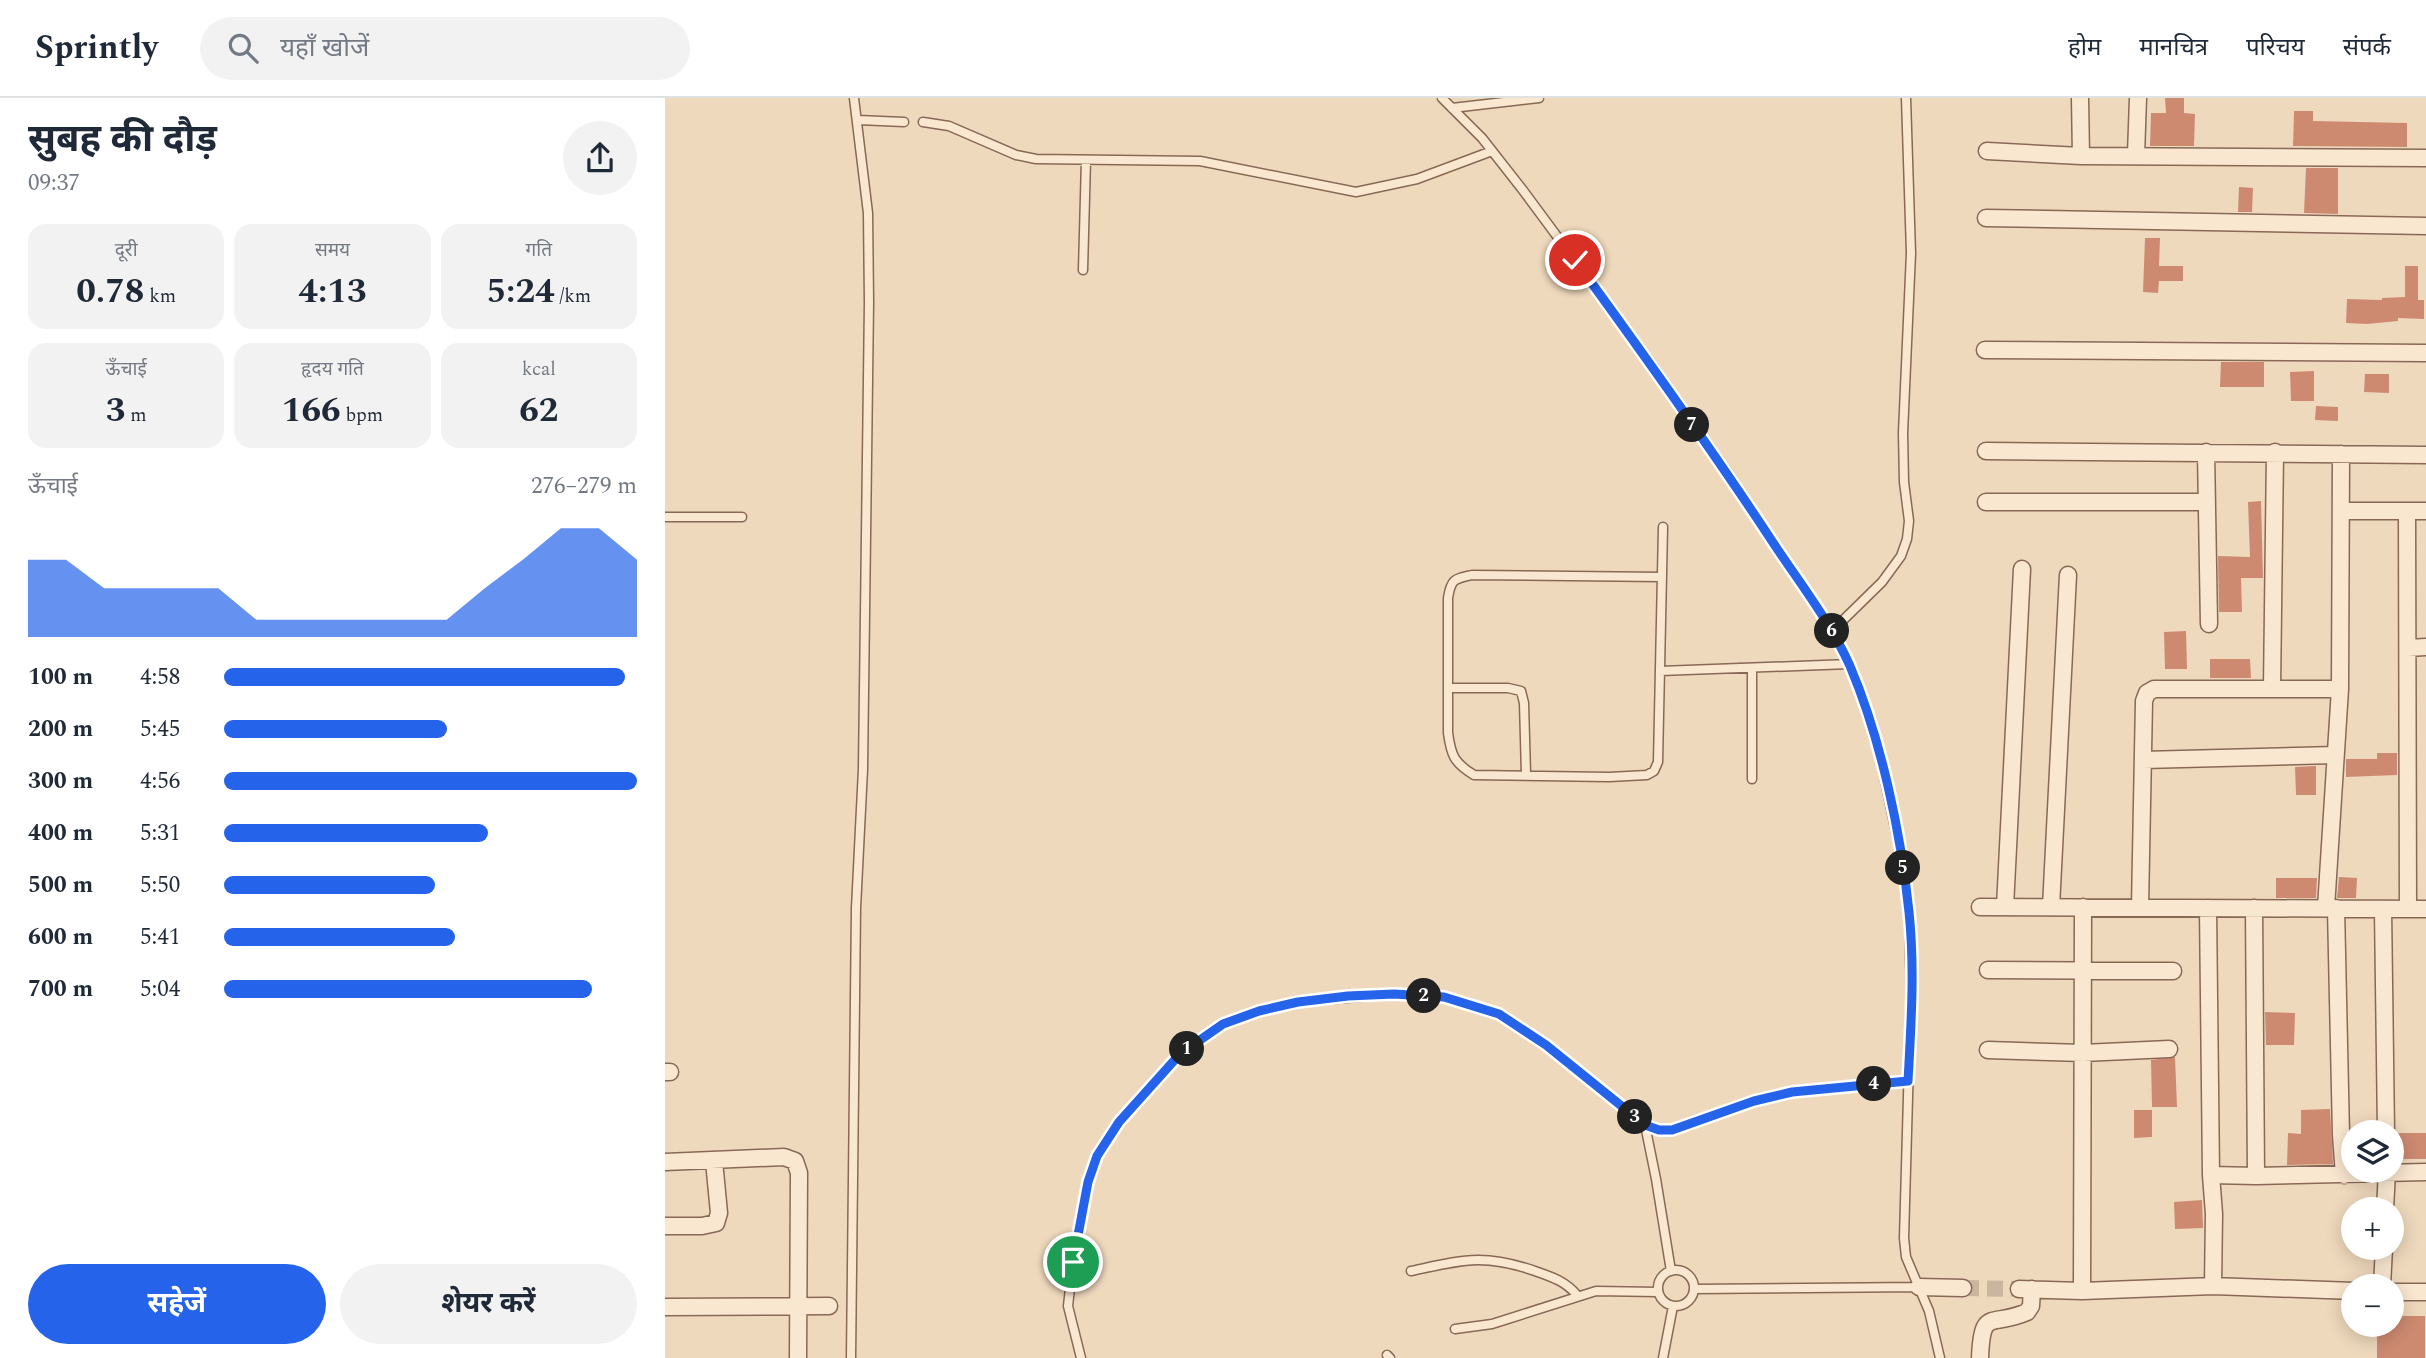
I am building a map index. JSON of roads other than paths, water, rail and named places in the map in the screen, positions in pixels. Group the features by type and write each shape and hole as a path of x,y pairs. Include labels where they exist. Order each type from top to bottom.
{"street":[{"path":"2080,98 2081,156"},
{"path":"2136,155 2138,98"},
{"path":"1987,151 2081,156 2426,158"},
{"path":"1986,218 2426,226"},
{"path":"1985,350 2426,353"},
{"path":"1986,451 2426,455"},
{"path":"2206,452 2209,624"},
{"path":"2272,689 2275,452"},
{"path":"2341,454 2340,689 2335,755 2331,908 2341,1135"},
{"path":"1986,502 2207,502"},
{"path":"2341,511 2426,511"},
{"path":"2407,511 2408,909"},
{"path":"2005,907 2022,569"},
{"path":"2052,907 2068,575"},
{"path":"2407,648 2426,647"},
{"path":"2140,907 2144,701 2147,693 2154,689 2340,689"},
{"path":"2143,760 2335,755"},
{"path":"1980,906 2426,909"},
{"path":"2083,907 2083,1291"},
{"path":"2208,908 2213,1286"},
{"path":"2254,908 2256,1177"},
{"path":"2383,909 2386,1120"},
{"path":"1988,970 2173,971"},
{"path":"1988,1050 2083,1054 2169,1049"},
{"path":"665,1162 784,1157 795,1161 799,1173 798,1358"},
{"path":"665,1226 702,1226 716,1223 719,1213 714,1161"},
{"path":"2404,1172 2426,1172"},
{"path":"2211,1175 2341,1175"},
{"path":"1980,1358 1985,1325 1991,1319 2027,1312 2031,1306 2026,1289 2083,1291 2213,1286 2341,1291"},
{"path":"1919,1287 1963,1288"},
{"path":"2404,1292 2426,1293"},
{"path":"665,1307 828,1306"}],"lane":[{"path":"851,1358 856,921 863,769 869,302 868,213 854,98"},
{"path":"1442,98 1492,151 1648,359 1728,473 1832,631 1849,664 1881,761 1899,846 1907,901 1911,991 1904,1238 1906,1257 1935,1329 1940,1358"},
{"path":"1452,108 1539,98"},
{"path":"1832,631 1882,582 1901,556 1907,539 1909,520 1904,482 1903,433 1911,253 1906,98"},
{"path":"858,120 904,122"},
{"path":"923,122 949,126 1016,156 1036,159 1200,161 1356,192 1417,179 1492,151"},
{"path":"1083,270 1086,160"},
{"path":"665,517 743,517"},
{"path":"1662,576 1472,575 1456,578 1450,584 1448,598 1448,688 1450,753 1461,767 1474,775 1609,777 1647,775 1654,771 1658,762 1660,671 1662,576 1663,527"},
{"path":"1660,671 1849,664"},
{"path":"1752,668 1752,779"},
{"path":"1448,688 1508,688 1521,691 1524,702 1527,774"},
{"path":"1081,1358 1068,1306 1088,1182 1097,1156 1119,1122 1180,1054 1223,1024 1259,1011 1298,1002 1394,994 1444,997 1499,1014 1546,1045 1645,1125 1659,1130 1672,1130 1754,1101 1792,1092 1908,1081"},
{"path":"1645,1125 1671,1271"},
{"path":"1411,1271 1479,1258 1509,1262 1566,1283 1577,1295"},
{"path":"1671,1271 1684,1272 1693,1282 1694,1289 1690,1300 1679,1306 1673,1306 1661,1298 1658,1292 1661,1279 1671,1271"},
{"path":"1694,1289 1919,1287"},
{"path":"1455,1329 1492,1324 1596,1291 1658,1292"},
{"path":"1663,1358 1673,1306"}],"tunnel":[{"path":"1963,1288 2019,1289"}]}
